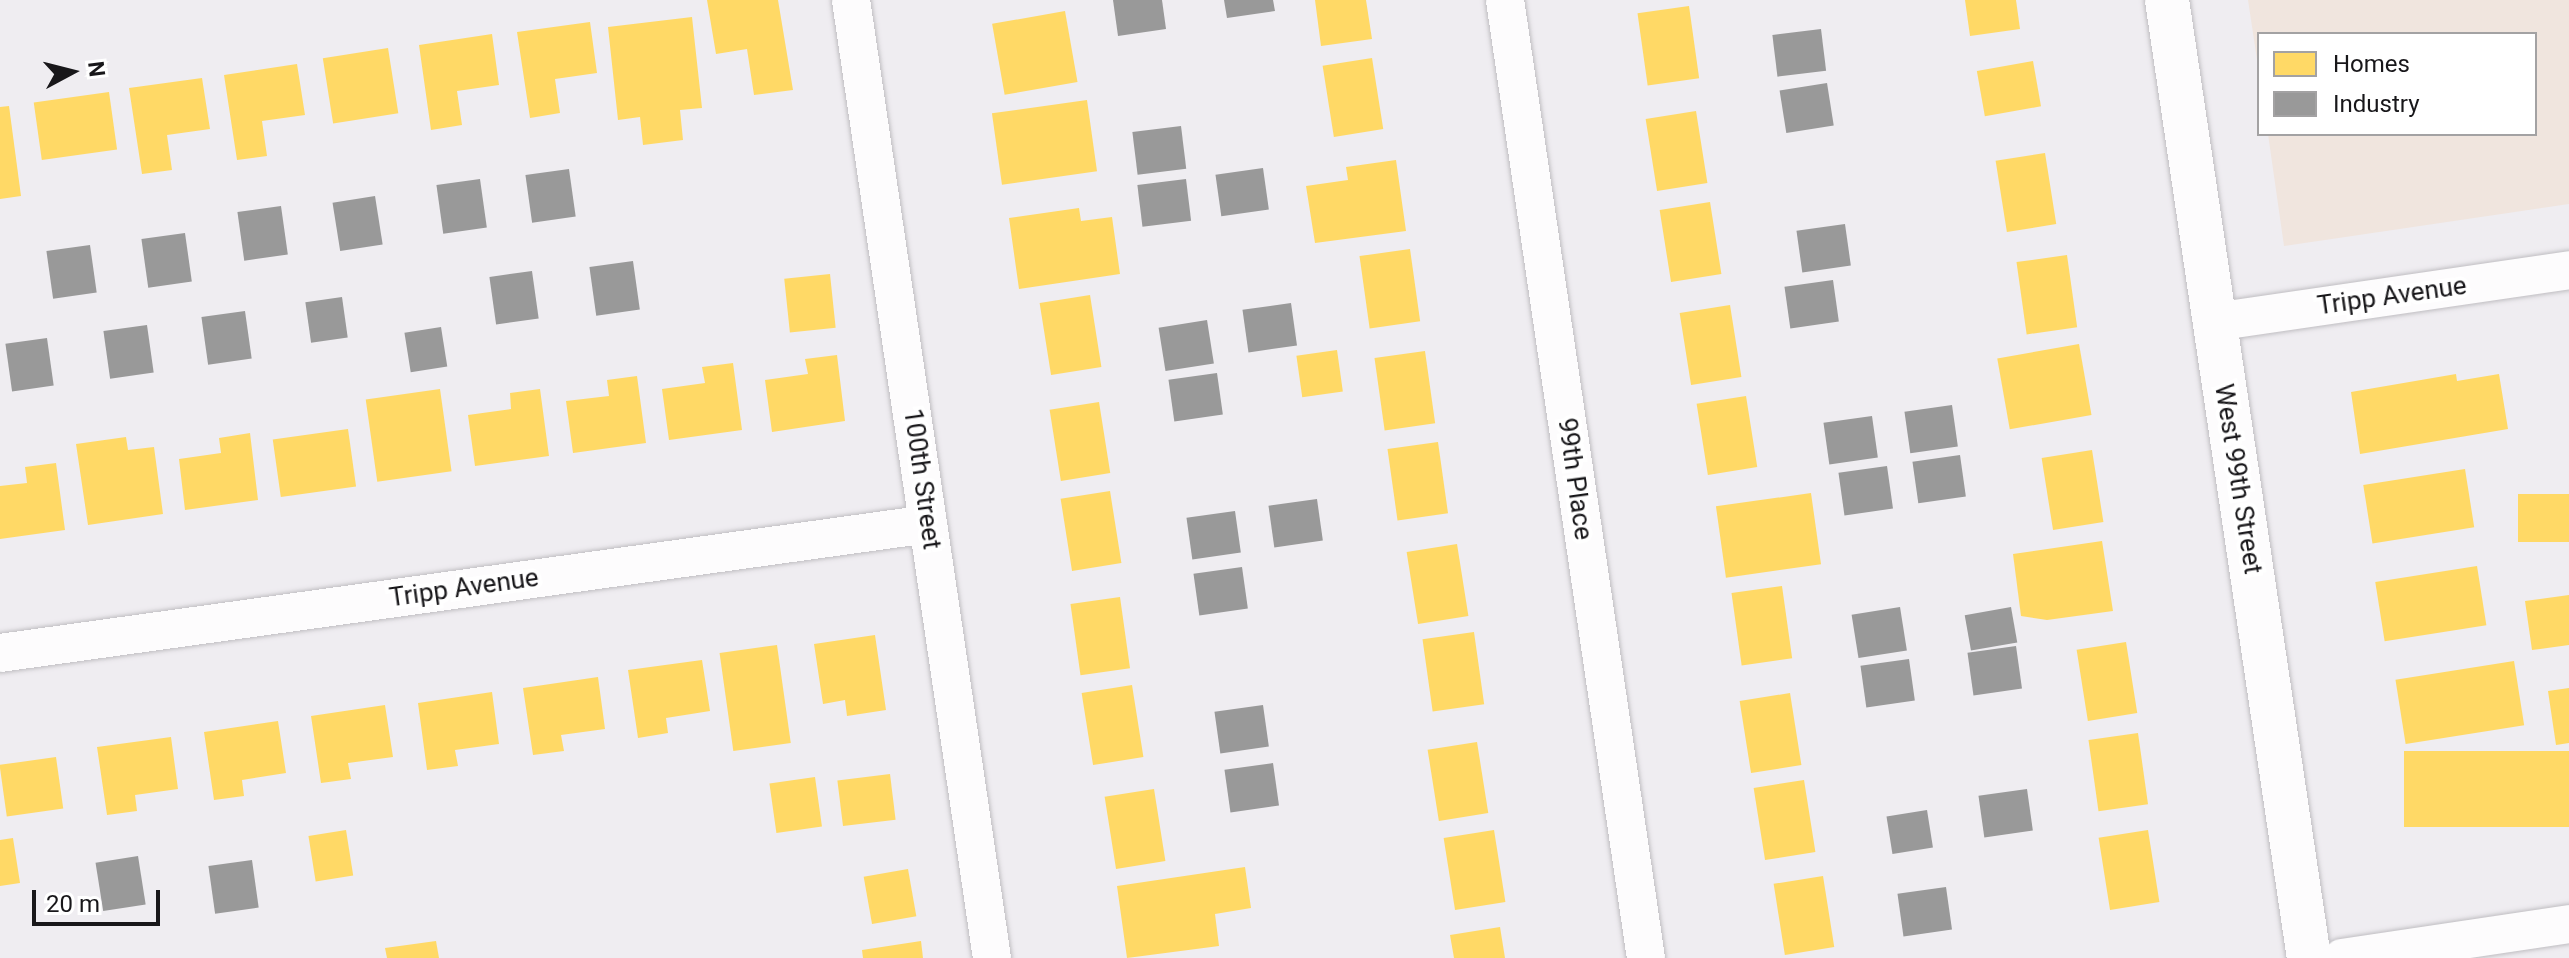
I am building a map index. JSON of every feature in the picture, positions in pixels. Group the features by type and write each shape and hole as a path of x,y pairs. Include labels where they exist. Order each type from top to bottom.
{"street":[{"name":"100th Street","path":"851,0 992,958"},
{"name":"99th Place","path":"1505,0 1646,958"},
{"name":"West 99th Street","path":"2167,0 2309,958"},
{"name":"Tripp Avenue","path":"2214,322 2569,270"},
{"name":"Tripp Avenue","path":"0,653 928,524"},
{"path":"2342,958 2569,924"}],"shaded area":[{"path":"2248,0 2569,0 2569,204 2284,246 2268,136 2537,136 2537,32 2257,32 2257,60"}],"building: Homes":[{"path":"707,0 778,0 793,90 754,95 747,49 716,54"},
{"path":"1315,0 1366,0 1372,39 1321,46"},
{"path":"1965,0 2016,0 2020,29 1970,36"},
{"path":"1689,6 1699,78 1648,86 1638,13"},
{"path":"1065,11 1078,82 1005,95 992,24"},
{"path":"692,17 702,108 680,110 683,140 643,145 640,117 618,120 608,27"},
{"path":"590,22 597,73 555,79 560,113 530,118 517,32"},
{"path":"492,34 499,85 457,91 462,125 431,130 419,45"},
{"path":"388,48 398,113 333,124 323,58"},
{"path":"1372,58 1383,129 1334,137 1323,66"},
{"path":"2033,61 2041,106 1985,116 1977,71"},
{"path":"297,64 305,115 262,121 267,156 237,160 224,75"},
{"path":"202,78 210,129 167,135 172,170 142,174 129,88"},
{"path":"109,92 117,149 42,160 34,103"},
{"path":"1087,100 1097,171 1002,185 992,113"},
{"path":"9,106 21,196 0,199 0,107"},
{"path":"1696,111 1707,183 1657,191 1646,119"},
{"path":"2045,153 2056,224 2007,232 1996,161"},
{"path":"1396,160 1406,231 1315,243 1306,186 1348,180 1346,167"},
{"path":"1710,202 1721,274 1671,282 1660,210"},
{"path":"1079,208 1081,221 1112,217 1120,274 1019,289 1009,218"},
{"path":"1410,249 1420,321 1370,328 1359,256"},
{"path":"2067,255 2077,327 2027,334 2016,262"},
{"path":"830,274 836,328 790,333 784,279"},
{"path":"1090,295 1101,367 1051,375 1040,303"},
{"path":"1730,305 1741,377 1691,385 1680,313"},
{"path":"2079,344 2092,415 2010,429 1997,358"},
{"path":"1337,350 1343,392 1302,397 1296,356"},
{"path":"1425,351 1435,423 1385,430 1374,358"},
{"path":"837,355 845,421 772,432 765,380 808,374 805,359"},
{"path":"733,363 742,430 669,440 662,389 705,383 702,367"},
{"path":"2456,374 2457,381 2499,374 2508,429 2360,454 2351,392"},
{"path":"637,376 646,443 573,453 566,401 609,396 607,380"},
{"path":"440,389 452,471 377,482 366,399"},
{"path":"540,389 549,456 475,466 468,415 511,409 510,393"},
{"path":"1746,396 1757,467 1708,475 1697,404"},
{"path":"1099,402 1110,473 1061,481 1050,410"},
{"path":"348,429 356,486 281,497 273,440"},
{"path":"250,433 258,500 185,510 179,459 221,453 219,438"},
{"path":"126,437 128,450 154,447 163,514 88,525 76,444"},
{"path":"1438,442 1448,513 1398,520 1387,449"},
{"path":"2092,450 2103,522 2053,530 2042,458"},
{"path":"56,463 65,530 0,539 0,486 27,483 25,467"},
{"path":"2465,469 2474,527 2372,543 2363,485"},
{"path":"1110,491 1121,563 1072,571 1061,499"},
{"path":"1811,493 1821,564 1726,578 1716,506"},
{"path":"2518,494 2569,494 2569,542 2518,542"},
{"path":"2102,541 2113,611 2047,620 2021,616 2013,554"},
{"path":"1457,544 1468,616 1418,624 1407,552"},
{"path":"2477,566 2486,625 2385,641 2375,582"},
{"path":"1782,586 1792,658 1742,665 1731,593"},
{"path":"2569,595 2569,645 2532,650 2525,601"},
{"path":"1120,597 1130,668 1081,675 1070,604"},
{"path":"1474,632 1484,704 1433,712 1423,639"},
{"path":"875,635 886,710 847,716 845,700 823,704 814,644"},
{"path":"2126,642 2137,713 2088,721 2077,650"},
{"path":"777,645 791,743 733,751 720,653"},
{"path":"702,660 710,711 666,718 668,733 638,738 628,670"},
{"path":"2514,661 2524,725 2406,744 2395,680"},
{"path":"598,677 605,729 561,735 564,751 533,755 523,688"},
{"path":"1132,685 1143,757 1093,765 1082,693"},
{"path":"2569,688 2569,743 2556,745 2548,691"},
{"path":"492,692 499,744 455,750 458,766 427,770 418,703"},
{"path":"1790,693 1801,765 1751,773 1740,701"},
{"path":"385,705 393,757 348,763 351,779 321,783 311,716"},
{"path":"278,721 286,773 242,780 244,796 214,800 204,732"},
{"path":"2138,733 2148,804 2099,811 2088,740"},
{"path":"171,737 178,789 135,795 137,811 107,815 97,747"},
{"path":"1477,742 1488,813 1439,821 1428,750"},
{"path":"2404,751 2569,751 2569,827 2404,827"},
{"path":"56,757 63,808 7,816 0,765"},
{"path":"890,774 896,820 843,826 837,780"},
{"path":"815,777 822,827 776,833 769,783"},
{"path":"1804,780 1815,852 1765,860 1754,788"},
{"path":"1154,789 1165,861 1116,869 1105,797"},
{"path":"346,830 353,875 316,881 308,836"},
{"path":"1494,830 1505,902 1455,910 1444,838"},
{"path":"2148,830 2159,902 2110,910 2099,838"},
{"path":"13,838 20,883 0,886 0,840"},
{"path":"1245,867 1251,908 1215,914 1219,946 1127,958 1117,886"},
{"path":"908,869 916,916 872,924 864,877"},
{"path":"1823,876 1834,947 1785,955 1774,884"},
{"path":"1500,927 1505,958 1454,958 1450,935"},
{"path":"436,941 439,958 387,958 385,948"},
{"path":"921,941 923,958 863,958 862,950"}],"building: Industry":[{"path":"1113,0 1162,0 1166,29 1118,36"},
{"path":"1224,0 1273,0 1275,11 1227,18"},
{"path":"1821,29 1826,71 1777,77 1772,35"},
{"path":"1827,83 1834,125 1786,133 1780,91"},
{"path":"1181,126 1186,169 1138,175 1132,132"},
{"path":"1263,168 1269,210 1221,216 1215,175"},
{"path":"569,169 576,217 532,223 525,175"},
{"path":"480,179 487,228 443,234 436,185"},
{"path":"1186,179 1191,221 1142,227 1137,185"},
{"path":"375,196 383,244 340,251 333,203"},
{"path":"281,206 288,255 244,261 237,212"},
{"path":"1845,224 1851,266 1802,272 1796,231"},
{"path":"185,233 192,282 148,288 141,239"},
{"path":"90,245 97,293 53,299 46,251"},
{"path":"633,261 640,310 596,316 589,267"},
{"path":"532,271 539,319 496,325 489,277"},
{"path":"1833,280 1839,322 1790,328 1784,287"},
{"path":"342,297 348,338 311,343 305,302"},
{"path":"1291,303 1297,346 1248,352 1242,310"},
{"path":"245,311 252,359 208,365 201,317"},
{"path":"1207,320 1214,363 1165,371 1159,328"},
{"path":"147,325 154,373 110,379 103,331"},
{"path":"441,327 447,367 411,372 404,333"},
{"path":"47,338 54,386 12,391 5,344"},
{"path":"1217,373 1223,415 1174,421 1168,380"},
{"path":"1952,405 1958,447 1910,453 1904,412"},
{"path":"1872,416 1878,458 1829,464 1823,423"},
{"path":"1960,455 1966,497 1918,503 1912,462"},
{"path":"1887,466 1893,509 1844,515 1838,473"},
{"path":"1317,499 1323,541 1274,547 1268,506"},
{"path":"1235,511 1241,553 1192,559 1186,518"},
{"path":"1242,567 1248,609 1199,615 1193,574"},
{"path":"1900,607 1907,650 1858,658 1852,615"},
{"path":"2011,607 2017,642 1971,651 1965,615"},
{"path":"2016,646 2022,689 1973,695 1967,653"},
{"path":"1909,659 1915,701 1866,707 1860,666"},
{"path":"1263,705 1269,747 1220,753 1214,712"},
{"path":"1273,763 1279,806 1230,812 1224,770"},
{"path":"2027,789 2033,831 1984,837 1978,796"},
{"path":"1927,810 1933,848 1892,854 1887,816"},
{"path":"138,856 146,904 103,911 96,863"},
{"path":"252,860 259,908 215,914 208,866"},
{"path":"1946,887 1952,930 1903,936 1897,894"}]}
